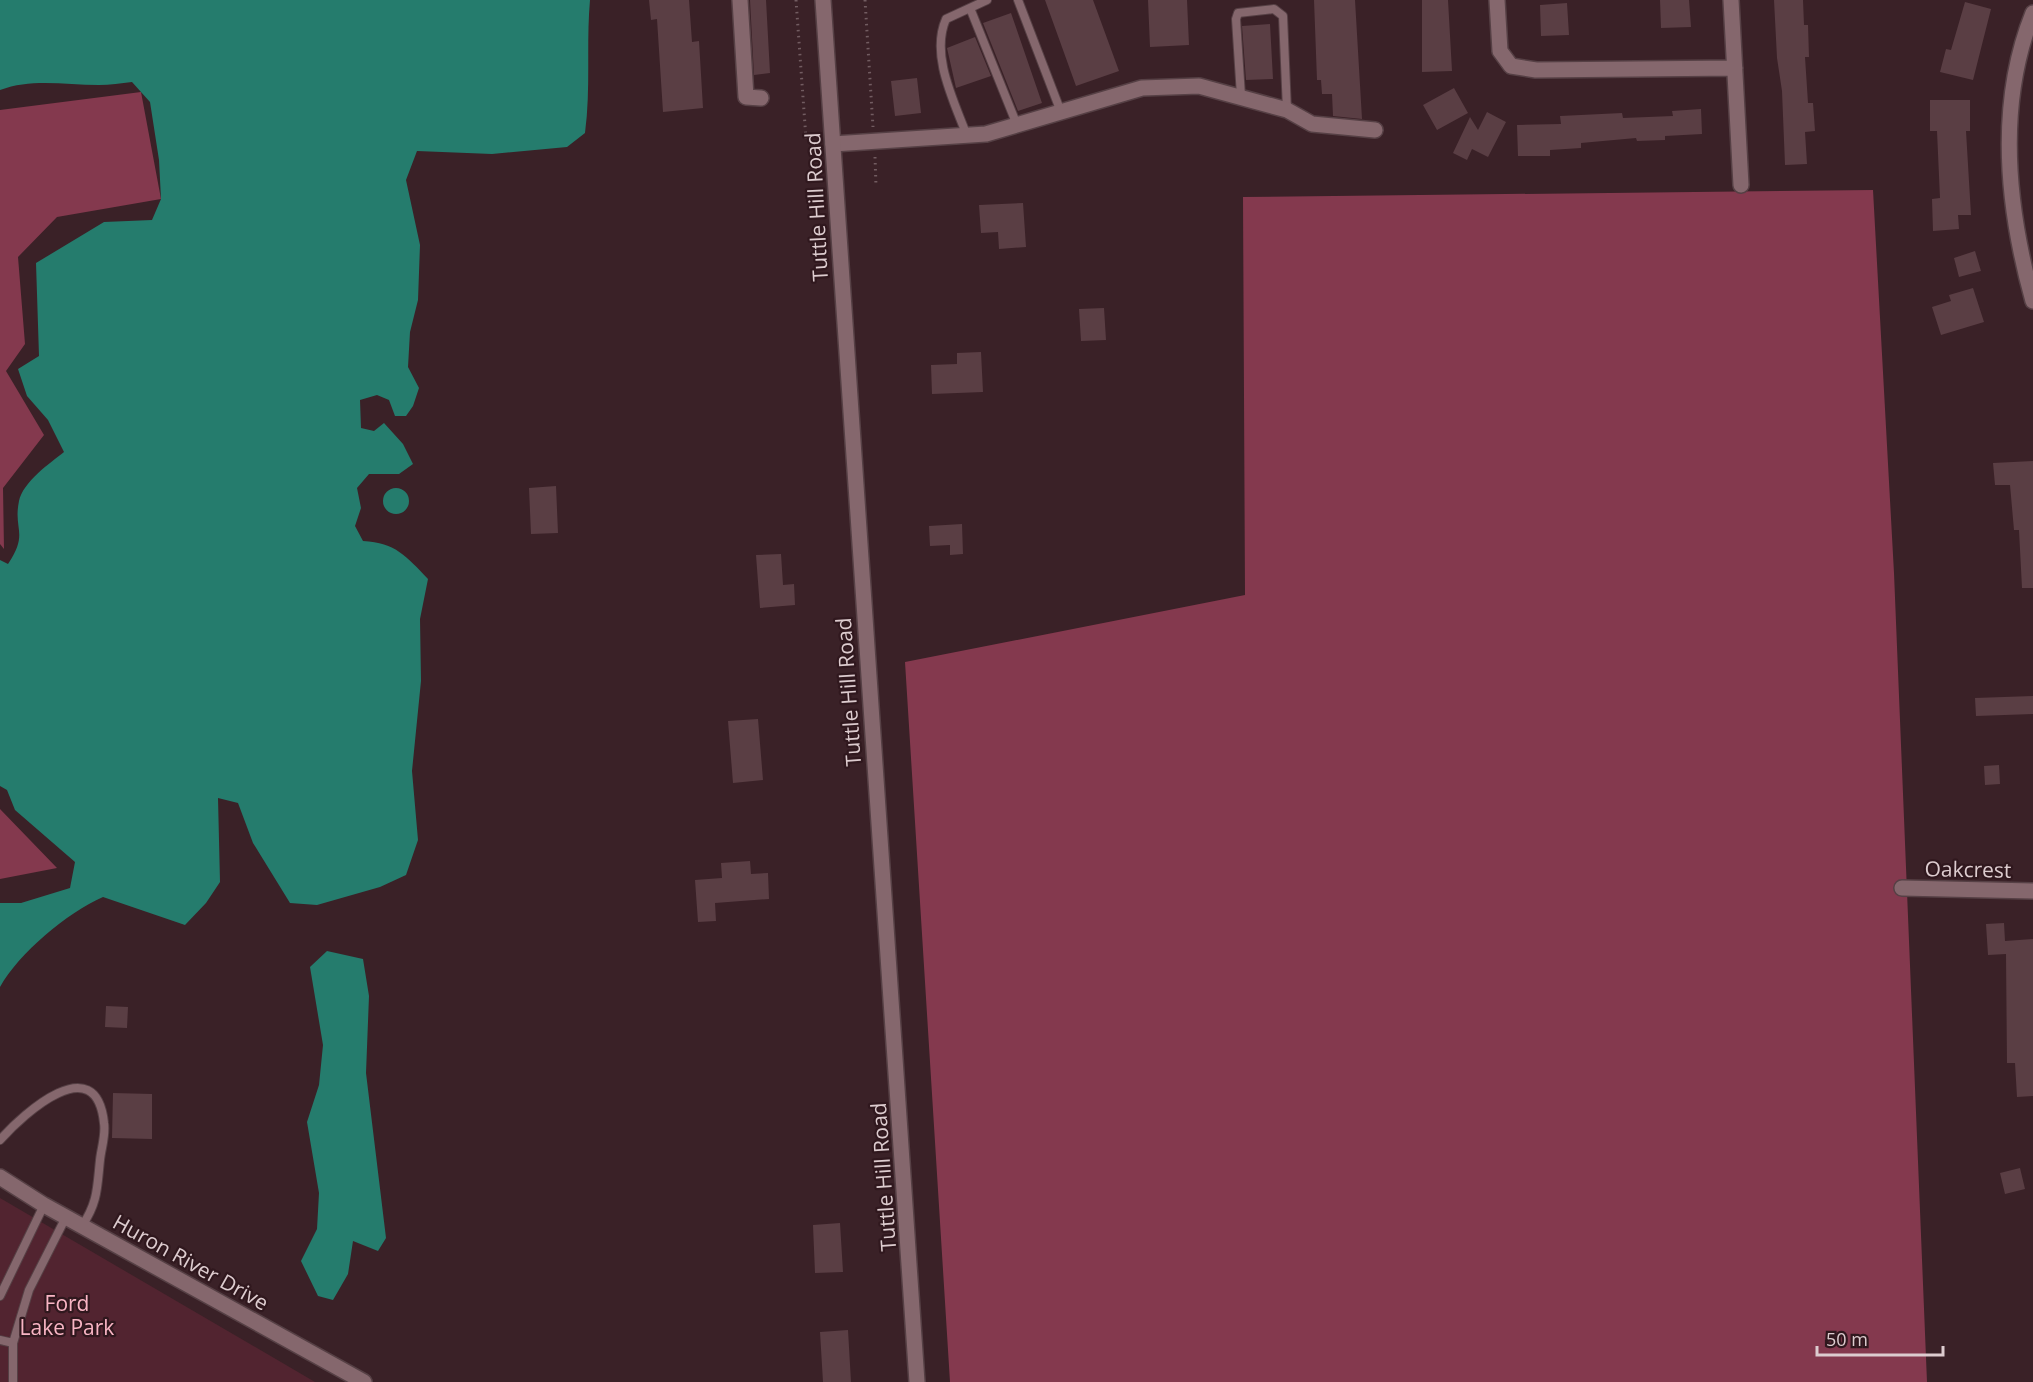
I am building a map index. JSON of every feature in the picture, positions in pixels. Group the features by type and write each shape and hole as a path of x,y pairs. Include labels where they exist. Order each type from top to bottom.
{"main road":[{"path":"740,0 746,97 761,98"},
{"name":"Tuttle Hill Road","path":"823,0 917,1382"},
{"path":"1497,0 1500,51 1511,66 1536,70 1735,68"},
{"path":"1731,0 1741,185"},
{"path":"2033,13 2022,40 2013,95 2009,164 2013,219 2033,301"},
{"path":"833,144 968,136 1018,126 1142,88 1199,86 1287,110 1312,124 1375,130"},
{"name":"Oakcrest","path":"1902,888 2033,891"},
{"name":"Huron River Drive","path":"0,1177 44,1205 364,1382"}],"lane":[{"path":"968,136 947,83 940,45 946,19 987,0"},
{"path":"1018,0 1061,112"},
{"path":"970,8 1018,126"},
{"path":"1241,96 1236,19 1238,13 1274,9 1283,16 1287,110"},
{"path":"0,1140 61,1090 82,1088 93,1094 99,1104 105,1125 98,1191 93,1209 82,1226"},
{"path":"0,1296 44,1205"},
{"path":"13,1382 13,1343 28,1290 66,1217"},
{"path":"0,1340 13,1343"}],"path":[{"path":"796,0 806,139"},
{"path":"865,0 876,186"}],"green space":[{"name":"Ford Lake Park","path":"0,1198 315,1382 0,1382"}],"shaded area":[{"path":"0,0 590,0 585,133 567,147 492,154 417,151 406,180 420,245 418,300 410,332 408,367 419,388 413,406 406,416 395,416 389,400 377,395 360,400 361,428 374,431 384,423 403,444 413,464 399,474 369,474 357,488 361,508 355,526 363,541 374,542 400,552 428,579 420,619 421,681 412,771 418,840 406,875 380,887 317,905 290,903 253,843 238,803 218,798 220,882 206,903 185,925 103,897 74,913 45,935 19,961 0,987 0,903 21,903 70,888 75,862 15,810 7,790 0,786 0,560 8,564 18,545 19,501 26,487 64,452 48,420 27,396 18,369 39,356 36,263 104,222 152,220 161,199 159,160 150,102 132,82 99,85 36,83 0,90"},
{"path":"141,92 161,199 57,217 18,257 25,344 6,371 44,435 3,488 4,549 0,544 0,110"},
{"path":"1873,190 1894,573 1927,1382 950,1382 905,662 1245,595 1243,197"},
{"path":"396,488 405,492 409,501 405,510 396,514 387,510 383,501 387,492"},
{"path":"0,809 57,868 0,879"},
{"path":"327,951 363,959 369,996 366,1073 386,1238 378,1251 353,1241 348,1274 333,1300 318,1296 301,1261 317,1229 319,1193 307,1122 319,1085 323,1045 310,967"}],"building":[{"path":"649,0 689,0 692,42 699,41 703,108 663,112 657,19 651,20"},
{"path":"750,0 766,0 770,73 754,75"},
{"path":"1045,0 1093,0 1119,71 1076,86"},
{"path":"1148,0 1187,0 1189,45 1150,47"},
{"path":"1314,0 1355,0 1362,119 1333,116 1332,94 1322,94 1321,80 1317,80"},
{"path":"1422,0 1448,0 1452,71 1422,72"},
{"path":"1660,0 1689,0 1691,27 1661,28"},
{"path":"1774,0 1803,0 1804,25 1808,25 1809,57 1805,57 1808,103 1813,103 1815,131 1805,132 1807,164 1785,165 1782,91 1777,58"},
{"path":"1965,2 1991,9 1973,80 1940,72 1946,49 1951,50"},
{"path":"1567,3 1569,35 1541,36 1540,5"},
{"path":"1011,13 1042,103 1018,111 983,23"},
{"path":"1270,24 1273,79 1246,80 1242,26"},
{"path":"975,37 991,76 956,88 947,48"},
{"path":"917,78 921,113 895,116 891,81"},
{"path":"1454,88 1468,113 1437,130 1423,105"},
{"path":"1930,100 1970,100 1970,131 1966,131 1971,215 1958,215 1959,229 1933,231 1932,199 1940,198 1937,131 1930,131"},
{"path":"1701,109 1702,134 1665,136 1665,140 1637,141 1636,138 1581,143 1581,148 1550,150 1550,156 1518,156 1517,125 1561,124 1560,116 1622,113 1623,118 1673,116 1672,111"},
{"path":"1487,112 1506,122 1488,157 1472,149 1467,160 1453,153 1470,117 1478,130"},
{"path":"1023,203 1026,247 999,249 998,232 981,233 979,205"},
{"path":"1975,251 1981,271 1959,277 1954,258"},
{"path":"1973,288 1984,322 1941,335 1932,307 1951,301 1949,295"},
{"path":"1104,308 1106,340 1081,341 1079,309"},
{"path":"981,352 983,392 932,394 931,365 957,364 957,353"},
{"path":"2033,461 2033,588 2022,588 2019,530 2014,530 2010,485 1995,485 1993,463"},
{"path":"556,486 558,533 531,534 529,488"},
{"path":"962,524 963,554 950,555 950,545 930,546 929,526"},
{"path":"781,554 783,585 794,584 795,605 760,608 756,555"},
{"path":"2033,696 2033,714 1976,716 1975,698"},
{"path":"758,719 763,780 733,783 728,721"},
{"path":"1999,765 2000,784 1985,785 1984,766"},
{"path":"750,861 751,874 768,873 769,899 715,903 716,921 698,922 695,880 722,878 721,863"},
{"path":"2004,923 2005,941 2033,939 2033,1096 2017,1097 2015,1063 2007,1063 2006,954 1988,955 1986,924"},
{"path":"106,1006 128,1007 127,1028 105,1027"},
{"path":"113,1093 152,1094 152,1139 112,1138"},
{"path":"2020,1168 2025,1189 2005,1194 2000,1173"},
{"path":"840,1223 843,1272 815,1273 813,1225"},
{"path":"848,1330 851,1382 823,1382 820,1332"}]}
